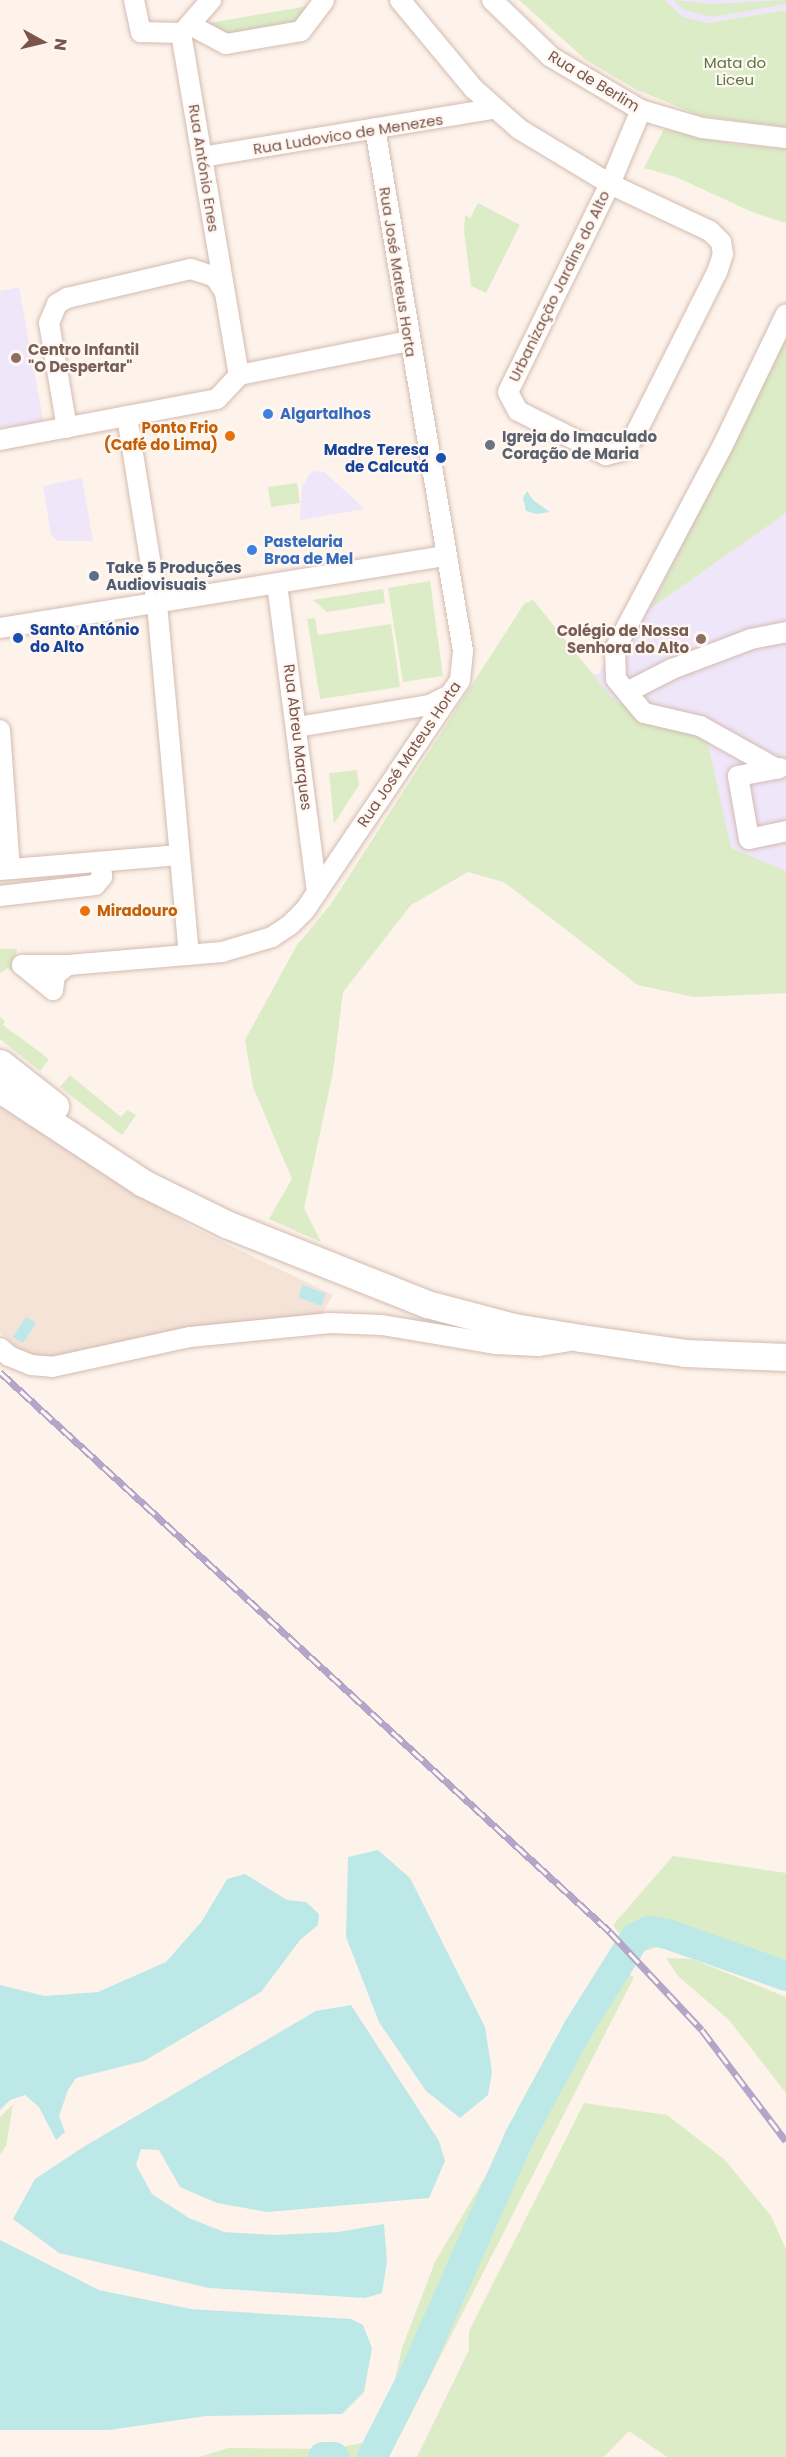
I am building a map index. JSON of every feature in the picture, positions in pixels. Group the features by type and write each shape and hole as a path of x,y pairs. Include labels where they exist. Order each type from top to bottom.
{"main road":[{"path":"0,1063 108,1148 226,1224"},
{"path":"0,1089 143,1183 226,1224 427,1304 514,1327 581,1338 684,1353 786,1357"}],"street":[{"path":"134,0 141,32 187,29 226,44 302,31 326,0"},
{"path":"187,29 211,0"},
{"path":"400,0 474,89 494,109 610,184"},
{"name":"Rua de Berlim","path":"492,0 551,57 641,110 702,128 786,138"},
{"name":"Rua António Enes","path":"187,29 202,158 239,375"},
{"path":"459,116 472,102 474,89"},
{"name":"Rua Ludovico de Menezes","path":"202,158 494,109"},
{"name":"Urbanização Jardins do Alto","path":"610,184 713,232 723,250 717,272 636,433 625,450 612,455 600,453 518,411 508,392 610,184 641,110"},
{"name":"Rua José Mateus Horta","path":"68,965 55,975 53,990 22,965 68,965 222,952 272,937 305,910 460,680 463,659 375,128"},
{"path":"67,428 49,323 57,304 67,298 191,269 208,258 216,240"},
{"path":"191,269 215,277 225,292"},
{"path":"781,768 700,726 644,713 616,679 615,649 723,445 786,314"},
{"path":"0,440 218,399 239,375 409,341"},
{"path":"127,416 157,604 189,955"},
{"path":"0,628 446,556"},
{"name":"Rua Abreu Marques","path":"277,584 317,890"},
{"path":"627,692 672,669 751,639 786,632"},
{"path":"297,727 414,707 450,695"},
{"path":"414,707 423,715 428,728"},
{"path":"0,739 5,869 179,855"},
{"path":"781,768 738,776 749,839 786,831"},
{"path":"0,896 95,885 102,877 101,862"},
{"path":"0,1347 31,1365 52,1367 190,1337 330,1323 382,1325 496,1344 538,1346 581,1338"}],"shaded area":[{"path":"665,0 786,0 786,10 708,23 683,17"},
{"name":"Centro Infantil \"O Despertar\"","path":"19,287 44,425 0,427 0,291"},
{"name":"Colégio de Nossa Senhora do Alto","path":"786,299 786,993 694,997 638,985 504,882 468,872 472,689 524,604 533,600 592,674 599,674"},
{"path":"312,471 324,472 365,509 300,520 302,486"},
{"path":"82,478 93,541 58,541 51,535 43,486"},
{"path":"0,1107 190,1226 333,1295 320,1317 54,1358 23,1353 0,1332"}],"green space":[{"name":"Mata do Liceu","path":"519,0 665,0 683,17 708,23 786,10 786,127 701,116 637,90 586,60"},
{"path":"673,0 711,4 786,0 786,4 713,17 685,10"},
{"path":"314,5 299,25 226,37 203,24"},
{"path":"664,129 731,144 786,149 786,223 752,212 676,177 644,168"},
{"path":"478,203 520,225 486,293 471,286 464,231 465,215 470,218"},
{"path":"786,335 786,513 651,608"},
{"path":"297,483 300,503 271,507 268,487"},
{"path":"430,581 443,676 403,682 388,588"},
{"path":"383,589 385,603 327,612 313,600"},
{"name":"Colégio de Nossa Senhora do Alto","path":"533,600 611,697 643,719 707,739 731,848 786,871 786,993 694,997 638,985 504,882 468,872 411,905 343,992 333,1072 304,1208 321,1242 269,1219 292,1179 253,1087 245,1040 297,945 331,904 524,604"},
{"path":"315,618 318,635 391,624 400,687 320,699 307,619"},
{"path":"357,770 359,785 334,824 329,773"},
{"path":"0,949 17,949 13,972 8,968 0,973"},
{"path":"0,1017 5,1021 3,1025 49,1059 40,1071 0,1039"},
{"path":"70,1075 121,1117 127,1110 136,1115 122,1135 60,1087"},
{"path":"673,1856 786,1873 786,1980 683,1938 634,1955 613,1925"},
{"path":"666,1958 692,1959 786,1997 786,2093 729,2020 678,1976"},
{"path":"610,1965 634,1977 389,2457 199,2457 228,2448 331,2449 373,2441 389,2406 402,2348 435,2262"},
{"path":"584,2103 667,2115 725,2160 771,2216 786,2249 786,2457 667,2457 629,2431 604,2457 417,2457 469,2350 469,2331"},
{"path":"13,2104 6,2146 0,2155 0,2117"}],"water":[{"path":"527,491 533,500 550,512 537,514 526,511 523,498"},
{"path":"303,1285 326,1294 321,1306 298,1297"},
{"path":"26,1317 36,1323 23,1343 13,1337"},
{"path":"378,1850 410,1878 485,2027 492,2072 488,2095 460,2118 426,2091 379,2022 346,1937 348,1857"},
{"path":"245,1874 287,1900 306,1902 319,1914 318,1925 300,1940 261,1992 144,2061 76,2078 68,2090 59,2116 65,2132 56,2140 39,2107 25,2095 10,2100 0,2110 0,1985 45,1996 98,1992 166,1962 202,1921 227,1879"},
{"path":"351,2005 439,2141 445,2161 429,2198 267,2212 217,2203 180,2187 159,2150 141,2149 136,2165 152,2194 189,2218 224,2232 274,2235 338,2232 384,2224 387,2262 382,2293 365,2298 209,2288 59,2253 13,2219 35,2179 85,2146 316,2011"},
{"path":"0,2240 99,2290 191,2309 351,2319 363,2325 372,2348 364,2392 342,2414 206,2416 109,2430 0,2430"}],"waterway":[{"path":"372,2457 415,2373 519,2138 578,2029 635,1938 649,1931 667,1934 786,1976"},
{"path":"323,2457 334,2457"}],"railway":[{"path":"0,1372 610,1932 702,2030 786,2141"}],"place":[{"name":"Centro Infantil \"O Despertar\"","path":"16,358"},
{"name":"Algartalhos","path":"268,414"},
{"name":"Ponto Frio (Café do Lima)","path":"230,436"},
{"name":"Igreja do Imaculado Coração de Maria","path":"490,445"},
{"name":"Madre Teresa de Calcutá","path":"441,458"},
{"name":"Pastelaria Broa de Mel","path":"252,550"},
{"name":"Take 5 Produções Audiovisuais","path":"94,576"},
{"name":"Santo António do Alto","path":"18,638"},
{"name":"Colégio de Nossa Senhora do Alto","path":"701,639"},
{"name":"Miradouro","path":"85,911"}]}
